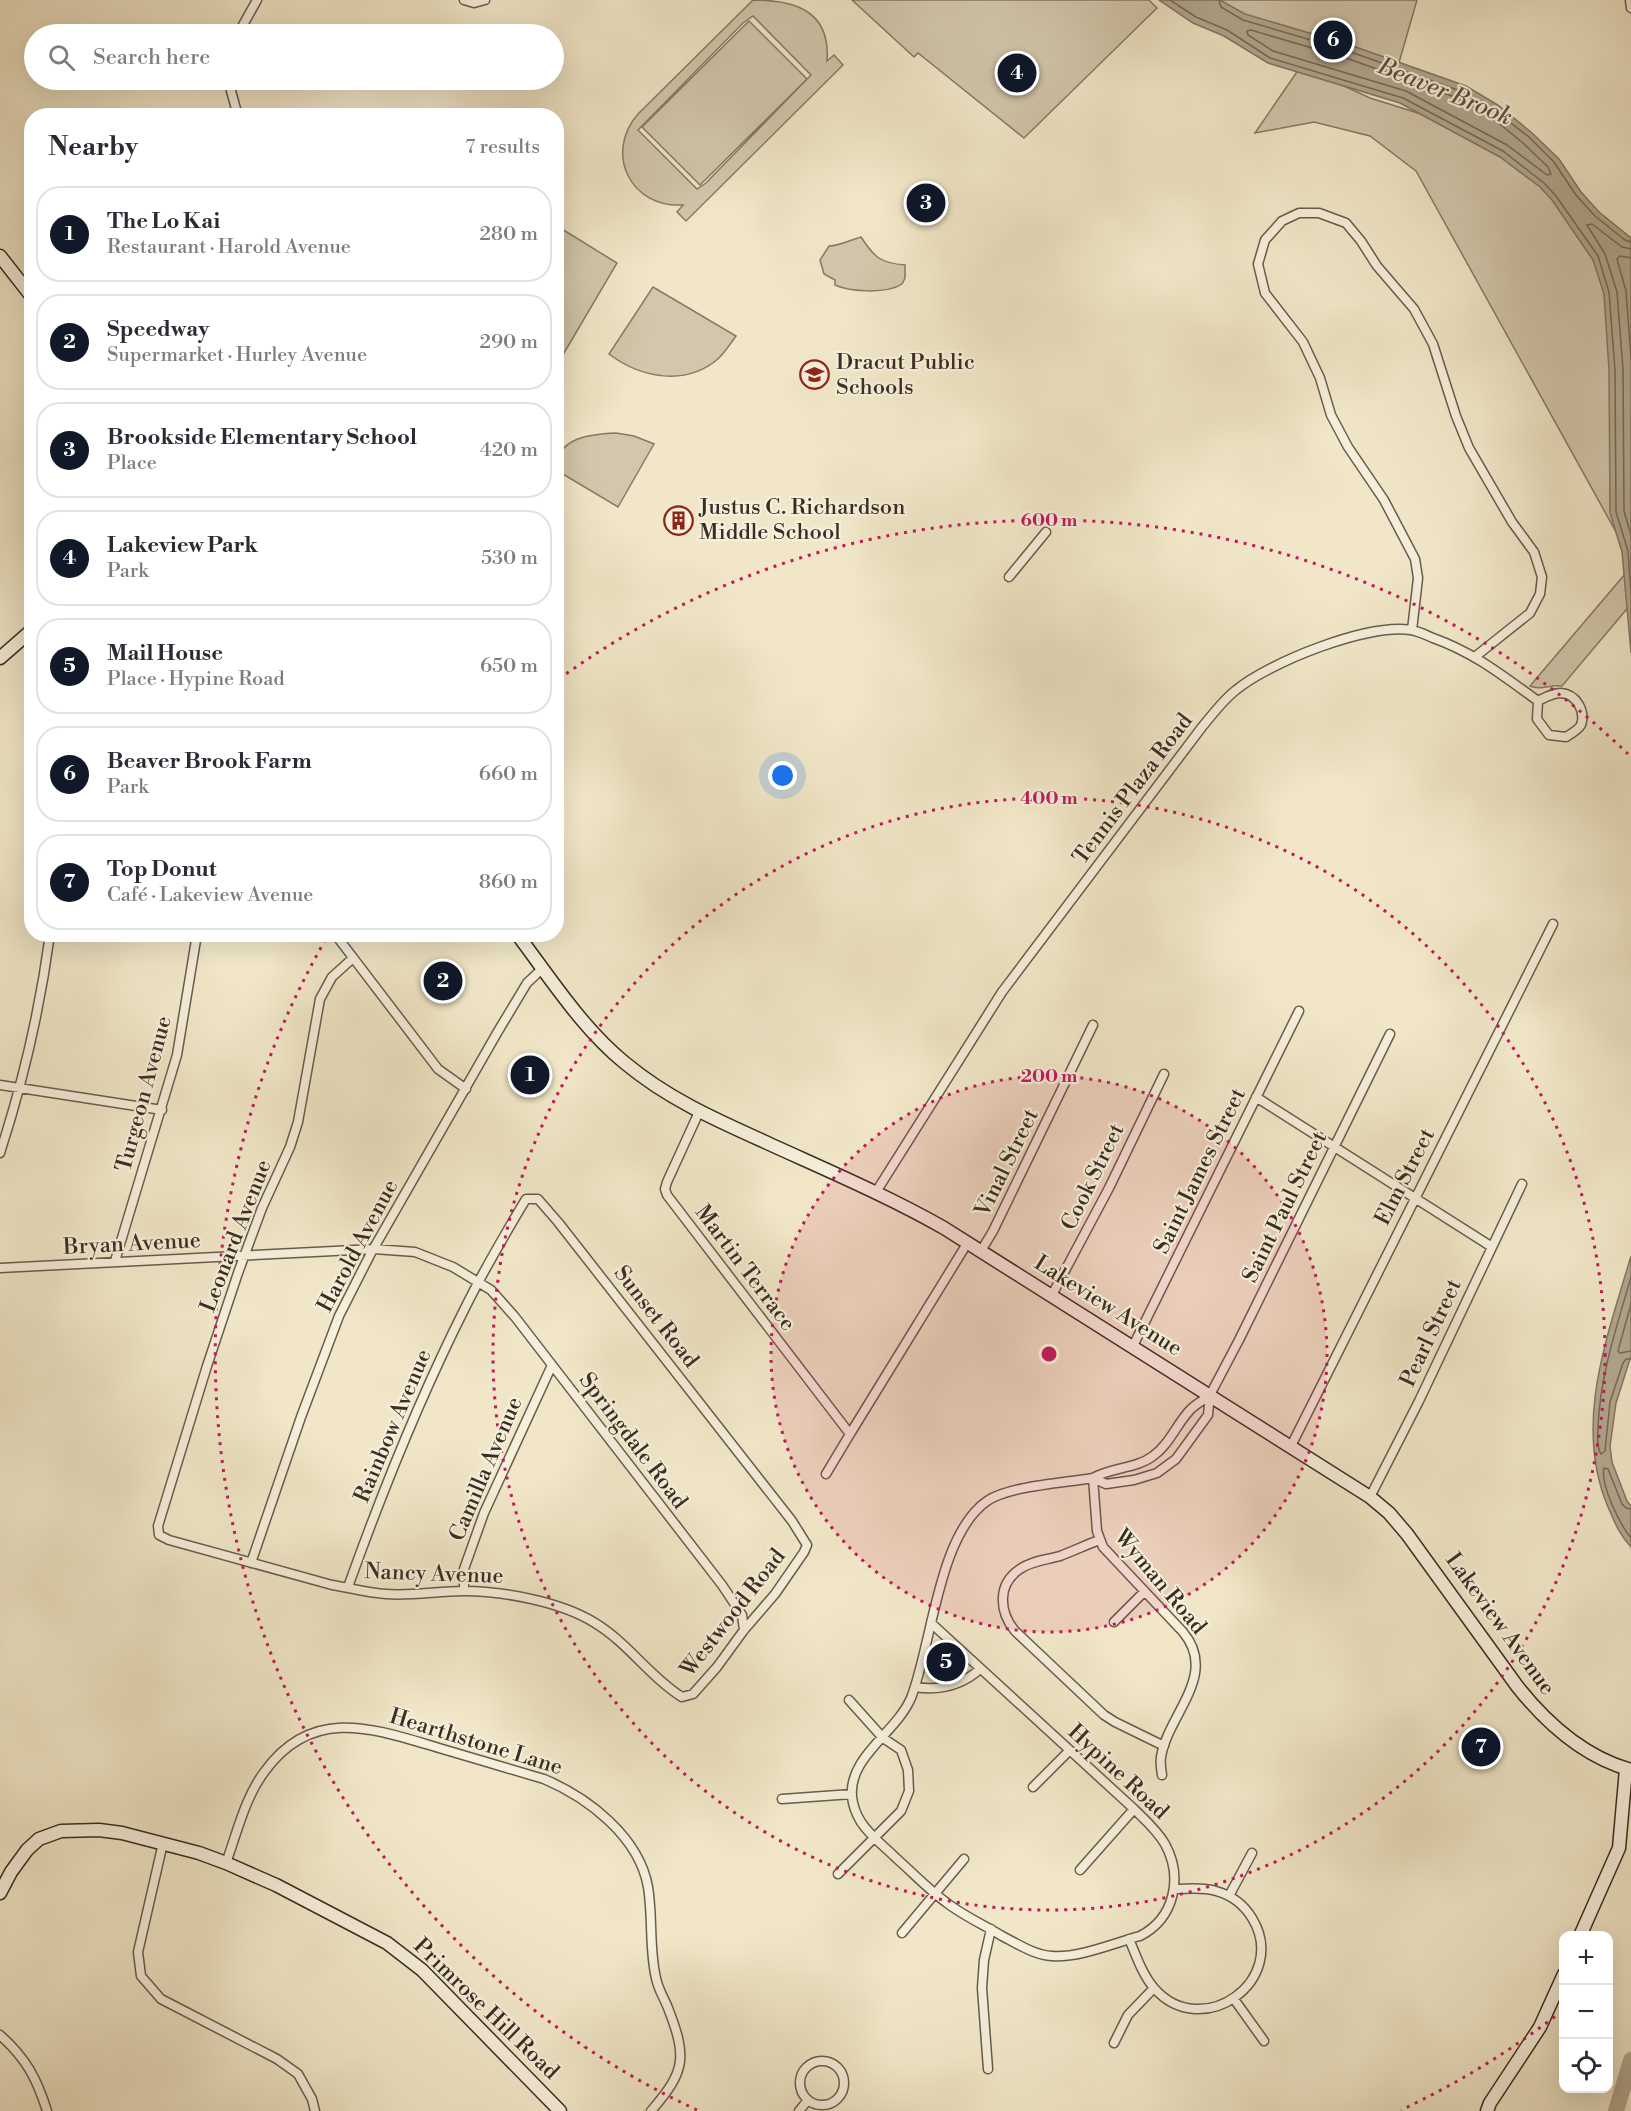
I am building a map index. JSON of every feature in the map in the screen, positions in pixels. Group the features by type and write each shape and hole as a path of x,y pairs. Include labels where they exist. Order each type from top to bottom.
{"main road":[{"path":"0,256 24,287"},
{"path":"0,658 24,637"},
{"name":"Lakeview Avenue","path":"523,942 584,1022 617,1056 661,1091 699,1112 876,1192 927,1218 1370,1497 1389,1513 1407,1534 1536,1709 1555,1728 1578,1745 1595,1755 1629,1769"},
{"path":"1582,1931 1619,1848 1629,1769"},
{"name":"Primrose Hill Road","path":"0,1893 11,1872 27,1851 39,1839 50,1834 99,1830 122,1833 199,1853 226,1863 276,1885 387,1943 422,1970 561,2111"},
{"path":"1487,2111 1540,2027 1559,1983"}],"street":[{"path":"244,24 257,0"},
{"path":"464,0 474,3 485,0"},
{"path":"1630,0 1631,8"},
{"path":"231,90 236,108"},
{"path":"1412,630 1418,578 1415,559 1384,501 1348,447 1331,415 1320,378 1303,342 1265,293 1258,264 1265,240 1282,221 1299,213 1320,213 1346,222 1377,266 1414,309 1437,353 1456,417 1469,448 1512,522 1534,552 1542,577 1540,594 1530,613 1476,656"},
{"path":"1009,578 1046,532"},
{"name":"Tennis Plaza Road","path":"876,1192 1002,992 1223,701 1238,688 1269,669 1307,652 1380,630 1412,630 1476,656 1538,701"},
{"path":"1564,693 1577,700 1583,714 1580,727 1566,737 1549,735 1537,719 1538,701 1552,694 1564,693"},
{"name":"Elm Street","path":"1291,1446 1553,924"},
{"path":"0,1153 40,1003 49,942"},
{"name":"Turgeon Avenue","path":"115,1261 177,1055 196,942"},
{"path":"341,942 438,1069 466,1089"},
{"name":"Leonard Avenue","path":"159,1534 158,1526 207,1366 262,1208 290,1147 298,1122 320,999 332,977 353,958"},
{"name":"Harold Avenue","path":"251,1563 301,1417 339,1316 374,1249 527,983 543,968"},
{"name":"Saint James Street","path":"1133,1346 1299,1011"},
{"name":"Vinal Street","path":"981,1251 996,1225 1093,1025"},
{"name":"Saint Paul Street","path":"1210,1395 1390,1034"},
{"name":"Cook Street","path":"1052,1295 1109,1188 1164,1074"},
{"path":"0,1084 162,1110"},
{"path":"1256,1097 1492,1247"},
{"name":"Martin Terrace","path":"699,1112 667,1182 665,1189 667,1195 850,1434"},
{"name":"Pearl Street","path":"1370,1497 1419,1401 1522,1184"},
{"name":"Sunset Road","path":"479,1283 526,1199 538,1199 605,1281 792,1521 806,1546"},
{"path":"826,1474 968,1242"},
{"name":"Bryan Avenue","path":"0,1268 374,1249"},
{"name":"Springdale Road","path":"374,1249 415,1252 453,1267 491,1290 722,1585 742,1615 744,1630"},
{"name":"Rainbow Avenue","path":"348,1587 366,1536 402,1449 435,1373 479,1283"},
{"name":"Camilla Avenue","path":"464,1591 464,1569 484,1513 552,1365"},
{"path":"1093,1478 1106,1484 1134,1480 1156,1473 1176,1459 1208,1415 1210,1395"},
{"path":"1129,1939 1154,1988 1175,2004 1192,2008 1218,2006 1234,1999 1252,1980 1259,1964 1260,1946 1254,1921 1243,1907 1229,1896 1208,1889 1175,1889 1171,1903 1157,1924 1149,1931 1129,1939 1073,1955 1052,1956 1031,1951 958,1911 874,1837 857,1814 852,1794 854,1776 858,1767 904,1711 915,1687 945,1572 957,1540 969,1519 987,1501 1007,1492 1093,1478 1103,1471 1132,1465 1153,1456 1172,1435 1191,1408 1210,1395"},
{"name":"Wyman Road","path":"1093,1478 1099,1540 1108,1553 1189,1639 1196,1654 1193,1681 1164,1746 1161,1762 1162,1775"},
{"name":"Nancy Avenue","path":"159,1534 169,1540 251,1563 385,1594 464,1591 511,1594 564,1609 596,1623 640,1660 668,1689 683,1697"},
{"path":"1099,1540 1027,1565 1016,1572 1007,1582 1003,1594 1004,1614 1015,1631 1104,1715 1164,1746"},
{"name":"Westwood Road","path":"683,1697 693,1694 717,1667 744,1630 775,1594 806,1546"},
{"path":"1114,1622 1144,1592"},
{"name":"Hypine Road","path":"931,1623 1156,1830 1165,1844 1172,1864 1175,1889"},
{"path":"915,1687 934,1688 955,1685 980,1669"},
{"path":"838,1874 901,1811 909,1791 909,1770 901,1750 883,1738 849,1700"},
{"name":"Hearthstone Lane","path":"226,1863 263,1772 286,1748 307,1736 331,1728 347,1726 380,1731 544,1779 567,1790 586,1803 622,1836 643,1868 650,1904 656,1977 678,2035 681,2061 671,2085 651,2111"},
{"path":"1033,1787 1070,1751"},
{"path":"782,1799 852,1794"},
{"path":"1080,1870 1134,1809"},
{"path":"163,1843 138,1952 141,1976 161,2000 277,2059 298,2074 312,2099 315,2111"},
{"path":"1229,1896 1252,1853"},
{"path":"902,1933 964,1859"},
{"path":"988,2069 982,1988 984,1960 991,1929"},
{"path":"1113,2043 1128,2015 1154,1988"},
{"path":"1234,1999 1264,2041"},
{"path":"0,2035 15,2048 39,2084 47,2111"},
{"path":"822,2061 837,2067 844,2084 836,2100 825,2105 808,2100 800,2088 800,2078 805,2070 812,2064 822,2061"},
{"path":"799,2111 808,2100"}],"shaded area":[{"path":"753,0 782,2 806,11 816,19 823,30 827,43 827,61 834,55 843,65 686,221 677,212 683,205 664,204 649,198 637,188 628,175 623,161 623,145 628,129 638,114","holes":["753,16 811,75 706,183 697,189 638,130 743,23"]},
{"path":"852,0 1149,0 1157,8 1024,138 918,53 914,57"},
{"path":"1183,0 1417,0 1390,94"},
{"path":"749,21 807,79 700,185 642,127"},
{"path":"1301,66 1370,98 1488,135 1563,196 1631,291 1631,559 1416,171 1370,136 1314,122 1255,133"},
{"path":"564,230 617,263 564,353"},
{"path":"861,237 878,258 889,263 905,265 905,278 902,284 878,291 859,290 835,285 835,280 824,274 820,260 829,246"},
{"path":"653,287 736,336 719,358 692,373 664,376 635,369 609,354"},
{"path":"616,433 634,436 654,444 618,507 564,475 564,448 577,439"},
{"path":"1631,567 1631,604 1562,686 1538,688 1530,686"}],"water":[{"path":"1159,0 1220,0 1245,14 1350,45 1466,86 1498,105 1532,133 1559,159 1581,192 1599,212 1631,238 1631,653 1622,552 1610,513 1609,370 1604,294 1593,260 1552,200 1540,187 1500,157 1400,103 1268,63 1224,36 1193,23"},
{"path":"1631,1256 1631,1356 1616,1403 1610,1446 1612,1462 1631,1506 1631,1547 1620,1533 1608,1507 1598,1476 1593,1444 1597,1381 1612,1318"}],"waterway":[{"name":"Beaver Brook","path":"1616,2111 1631,2060"}],"place":[{"name":"Beaver Brook Farm","path":"1333,40"},
{"name":"Lakeview Park","path":"1017,73"},
{"name":"Brookside Elementary School","path":"926,203"},
{"name":"Dracut Public Schools","path":"815,375"},
{"name":"Justus C. Richardson Middle School","path":"678,520"},
{"name":"Speedway","path":"443,981"},
{"name":"The Lo Kai","path":"530,1075"},
{"name":"Mail House","path":"946,1662"},
{"name":"Top Donut","path":"1481,1747"}]}
